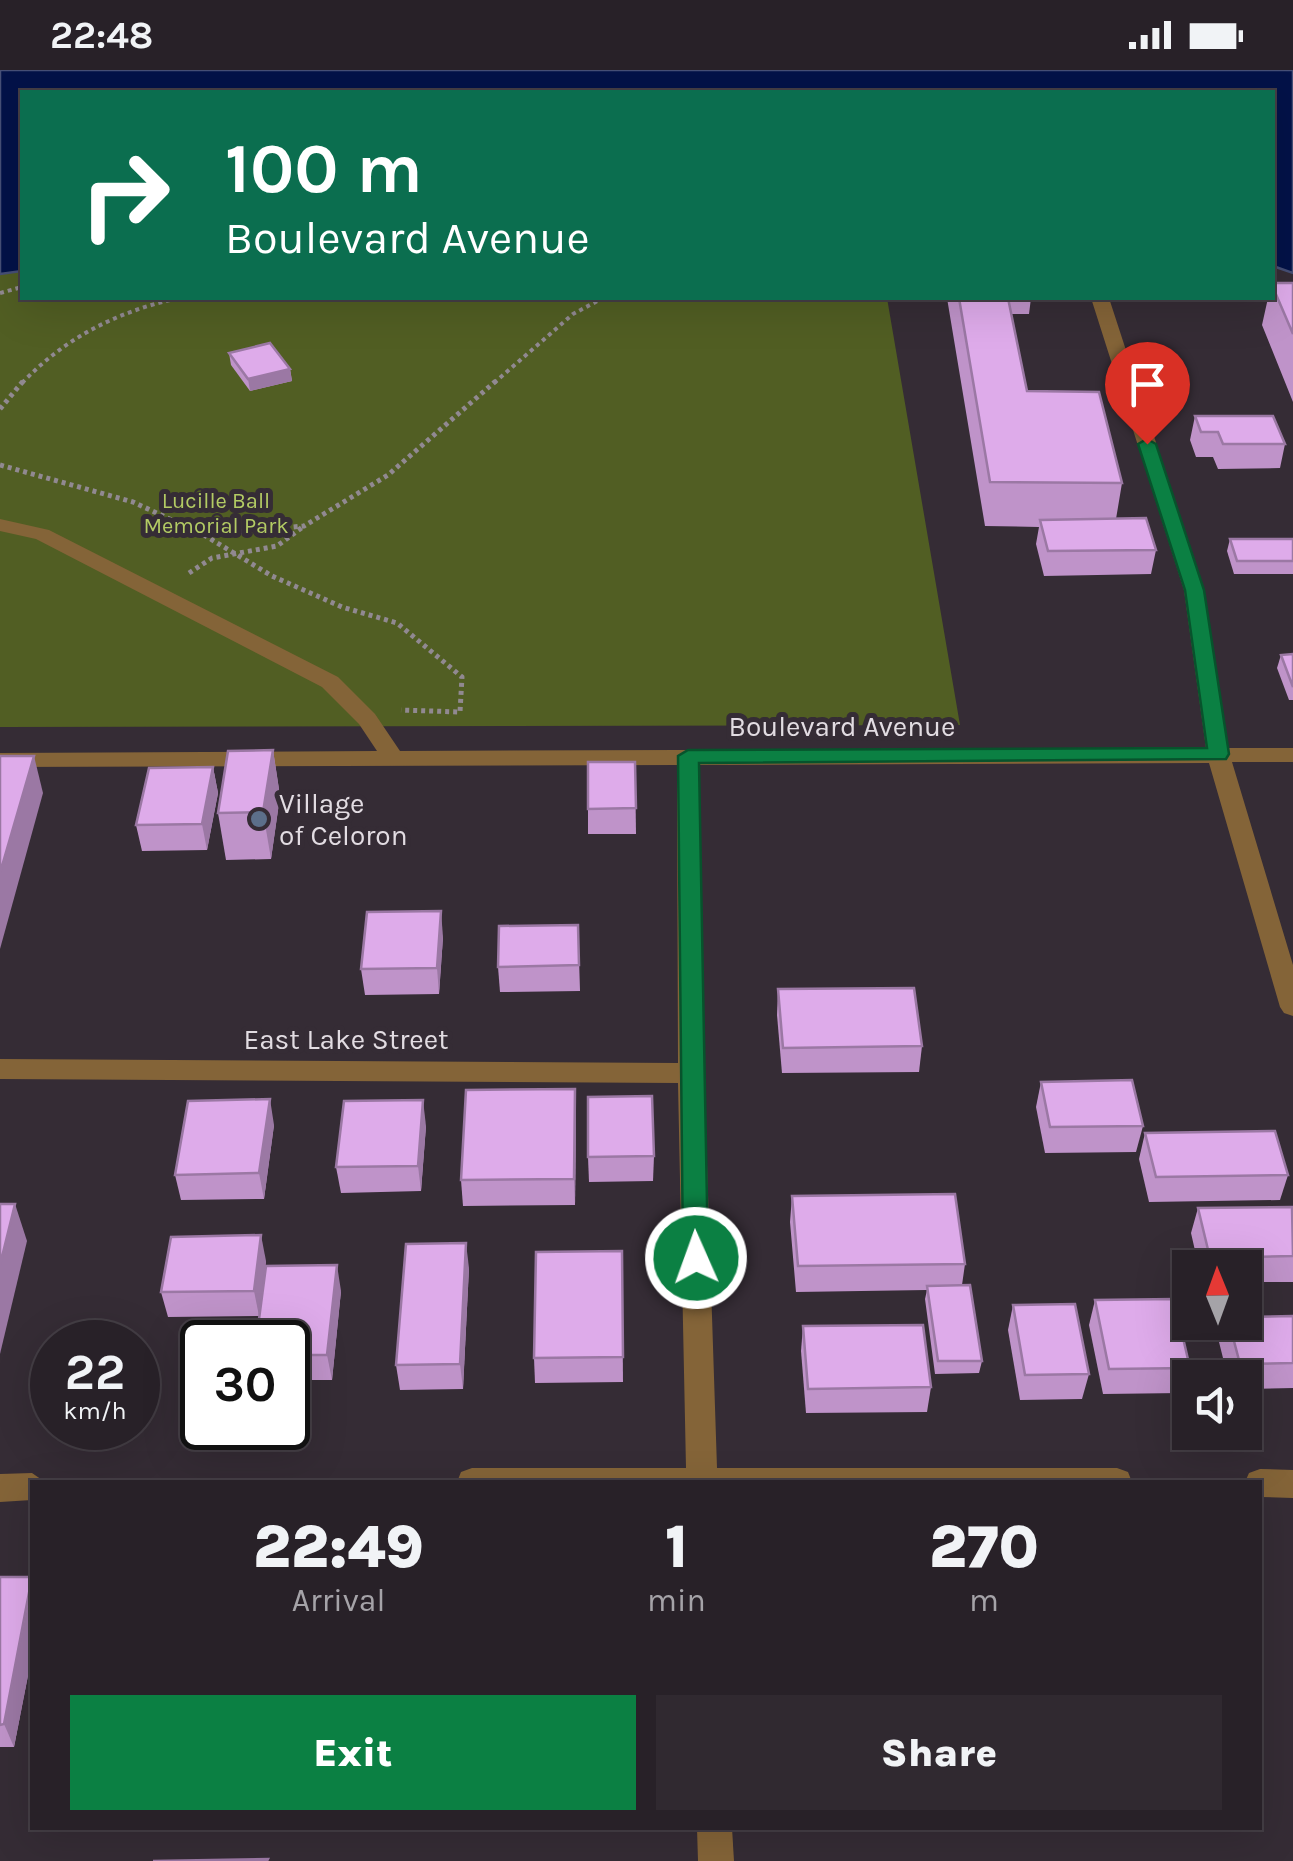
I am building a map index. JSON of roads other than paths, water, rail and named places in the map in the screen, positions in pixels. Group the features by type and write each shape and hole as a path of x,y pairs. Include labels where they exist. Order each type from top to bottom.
{"street":[{"path":"1101,300 1194,590 1218,754 1293,1007"},
{"path":"0,525 42,534 330,682 358,709 392,757"},
{"name":"Boulevard Avenue","path":"0,760 1293,755"},
{"path":"688,756 691,1073 702,1480"},
{"name":"East Lake Street","path":"0,1069 691,1073"},
{"path":"1262,1483 1293,1484"},
{"path":"0,1488 30,1487"},
{"path":"714,1830 716,1861"}],"place":[{"name":"Village of Celoron","path":"259,819"}],"park label":[{"name":"Lucille Ball Memorial Park","path":"216,512"}]}
